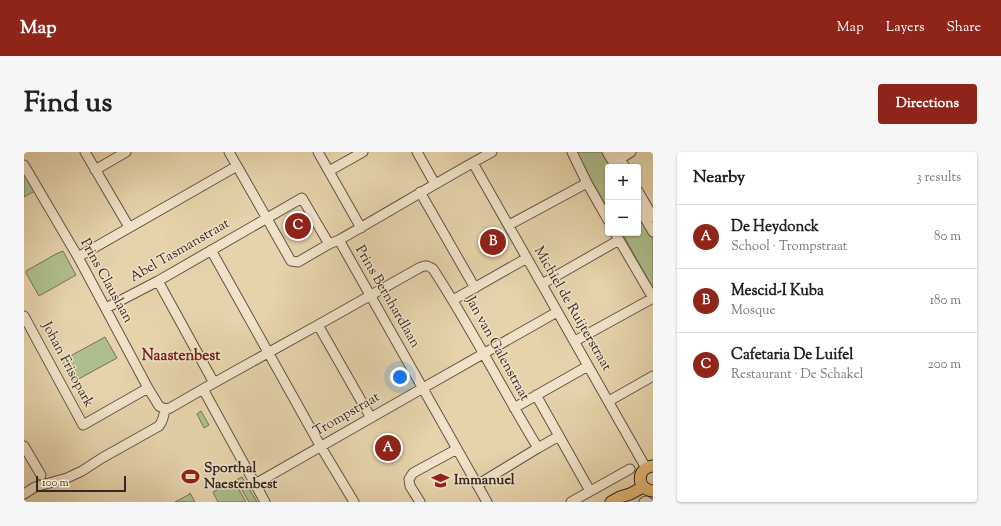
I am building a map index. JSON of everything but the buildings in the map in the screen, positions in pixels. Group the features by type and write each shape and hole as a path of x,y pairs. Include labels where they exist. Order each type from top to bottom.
{"main road":[{"path":"615,500 628,489 646,487 641,474 650,467"}],"street":[{"path":"85,152 129,227"},
{"path":"95,170 126,152"},
{"name":"Prins Bernhardlaan","path":"229,152 291,261 298,262 329,244 339,240 487,502"},
{"path":"318,152 361,228"},
{"path":"329,171 363,152"},
{"path":"417,152 435,184"},
{"path":"572,152 605,215"},
{"path":"607,152 619,161 631,152"},
{"path":"339,240 489,153"},
{"name":"Michiel de Ruijterstraat","path":"473,163 588,366 650,467"},
{"name":"Prins Clauslaan","path":"24,165 78,257 148,388 159,406 165,409"},
{"path":"78,257 237,166"},
{"path":"509,225 587,183"},
{"path":"420,192 475,288"},
{"path":"641,196 653,217"},
{"name":"Abel Tasmanstraat","path":"106,308 158,281 302,198 329,244"},
{"path":"641,211 653,232"},
{"path":"542,284 617,237 653,298 575,341"},
{"path":"211,250 321,447 354,502"},
{"path":"453,300 527,258"},
{"name":"Jan van Galenstraat","path":"371,296 425,265 433,269 453,300 538,448"},
{"path":"158,281 214,383"},
{"path":"24,494 35,488 67,478 82,471 159,426 164,417 165,409 170,408 371,296"},
{"name":"Trompstraat","path":"255,484 558,312"},
{"name":"Johan Frisopark","path":"24,316 83,425 148,388"},
{"path":"318,326 371,418"},
{"path":"514,408 588,366"},
{"path":"609,401 653,376"},
{"path":"203,389 265,502"},
{"path":"536,395 590,491"},
{"path":"477,485 560,436"},
{"path":"24,446 41,475"},
{"path":"420,502 410,486 409,478 413,473 457,449"},
{"path":"571,502 630,469"}],"green space":[{"path":"575,152 603,152 610,164 605,164 605,204"},
{"path":"24,172 35,191 24,197"},
{"path":"641,218 653,239 653,288 624,236 641,236"},
{"path":"63,251 76,275 39,296 26,271"},
{"path":"105,337 117,358 73,382 63,364 63,360"},
{"path":"201,411 209,425 204,428 197,414"},
{"path":"242,477 257,502 249,502 236,480"},
{"path":"234,481 246,502 218,502 213,492"},
{"path":"190,494 195,502 175,502"}],"place":[{"name":"Cafetaria De Luifel","path":"298,226"},
{"name":"Mescid-I Kuba","path":"493,242"},
{"name":"De Heydonck","path":"388,448"},
{"name":"Sporthal Naestenbest","path":"191,477"},
{"name":"Immanuel","path":"441,481"}],"district":[{"name":"Naastenbest","path":"181,356"}]}
